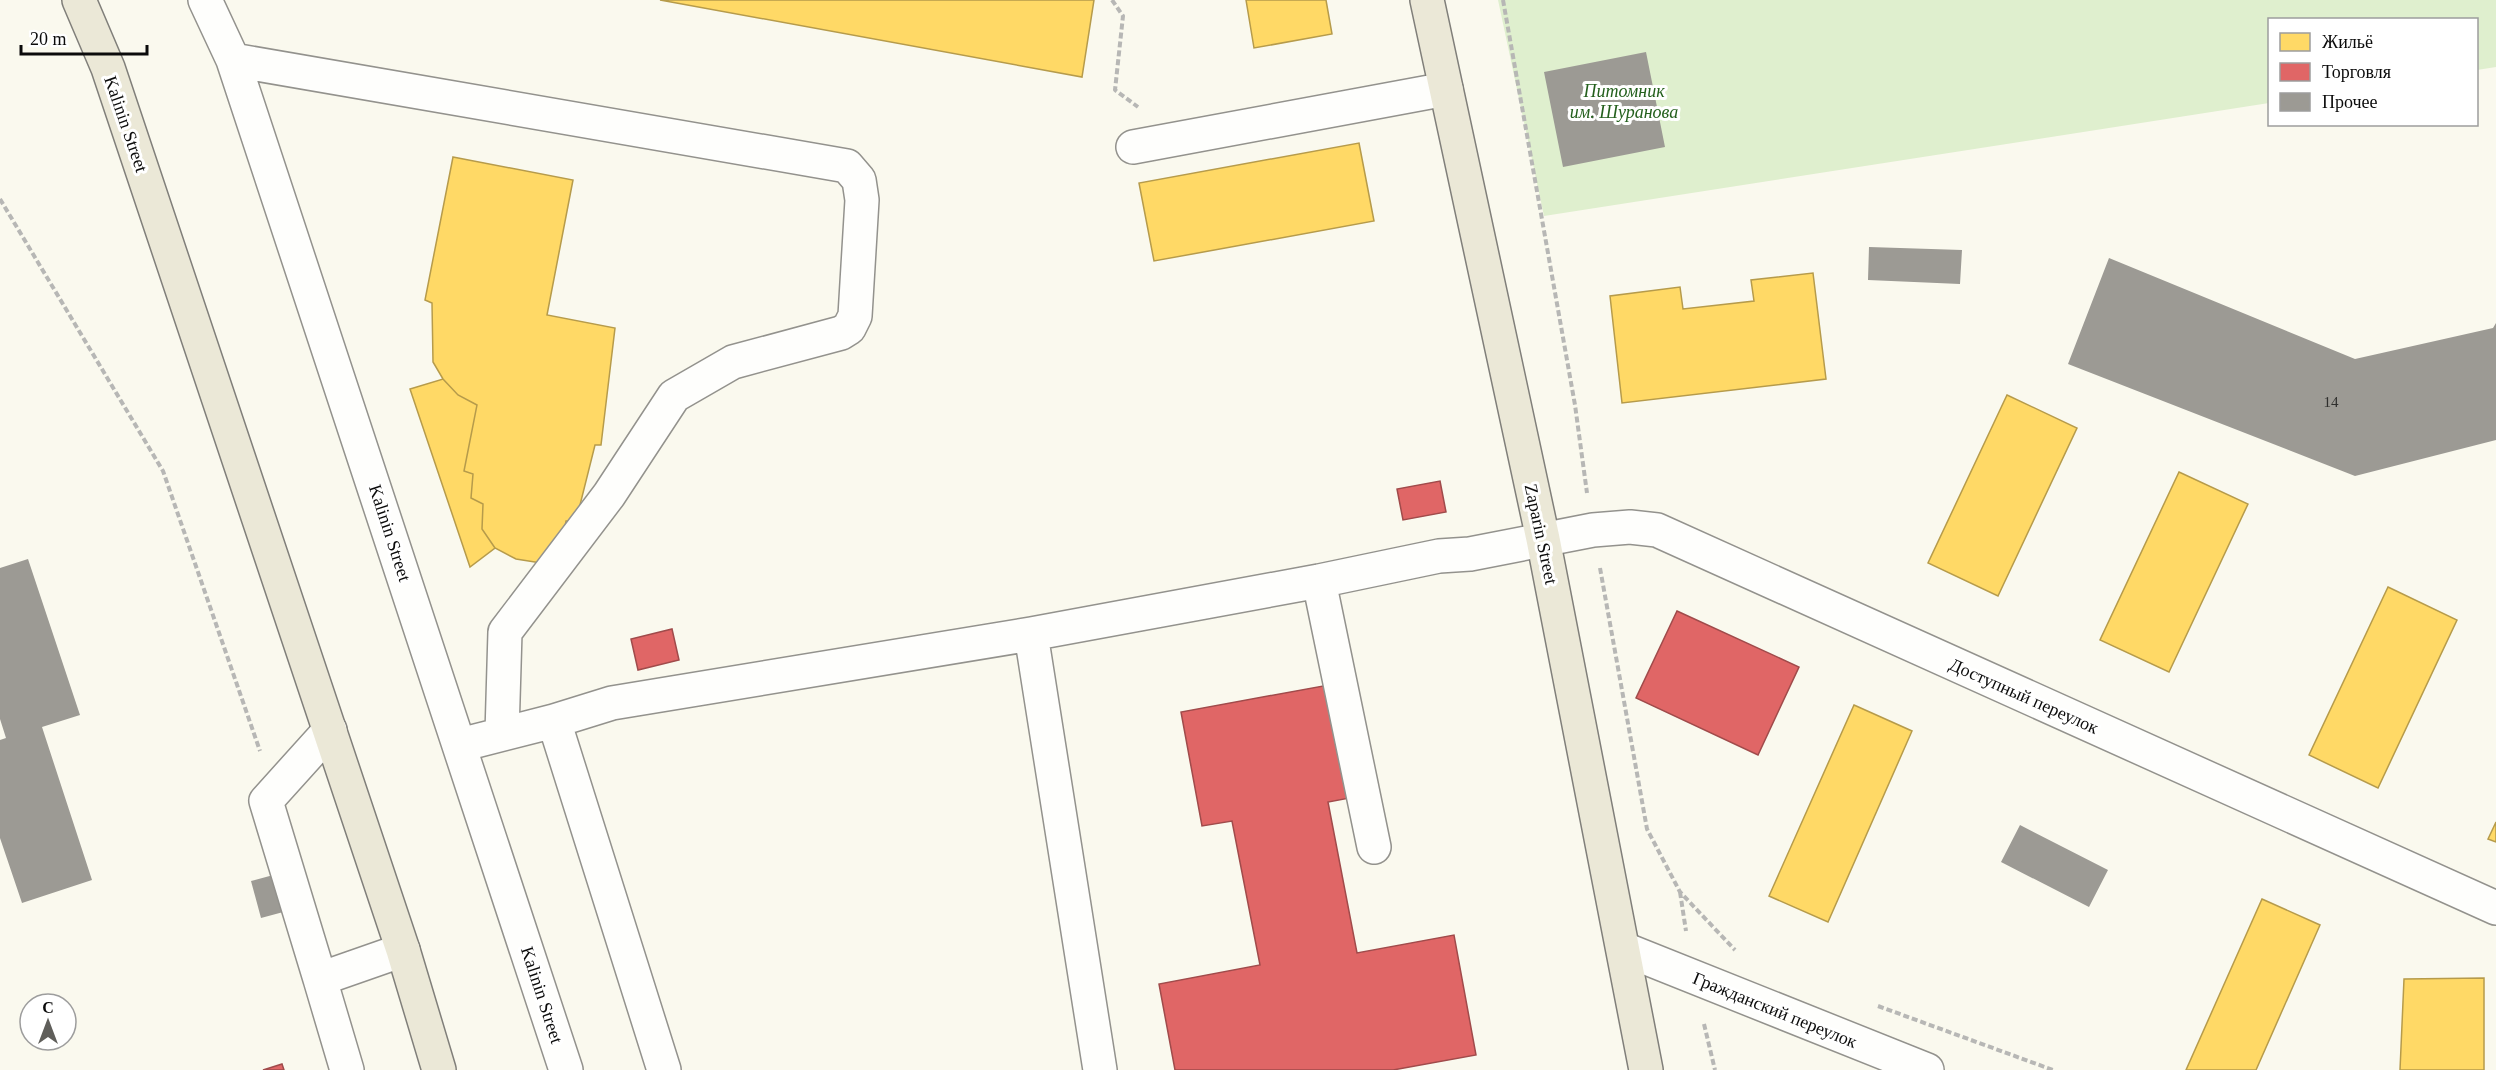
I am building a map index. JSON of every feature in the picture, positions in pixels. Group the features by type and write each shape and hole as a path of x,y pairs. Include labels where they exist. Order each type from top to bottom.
{"main road":[{"name":"Kalinin Street","path":"79,0 108,68 403,950 439,1070"},
{"name":"Zaparin Street","path":"1427,0 1543,539 1646,1070"}],"street":[{"name":"Kalinin Street","path":"205,0 233,60 566,1070"},
{"path":"233,60 847,166 859,180 862,200 855,316 849,328 841,333 733,362 674,396 609,495 505,632 502,733"},
{"path":"1133,147 1446,89"},
{"name":"Доступный переулок","path":"460,745 554,721 612,703 1030,634 1319,581 1438,556 1470,554 1593,530 1630,527 1657,530 2496,908"},
{"path":"1319,581 1374,847"},
{"path":"1030,634 1100,1070"},
{"path":"554,721 664,1070"},
{"path":"330,730 266,801 347,1070"},
{"name":"Гражданский переулок","path":"1624,949 1877,1061 1927,1070"},
{"path":"320,979 403,950"}],"path":[{"path":"1113,0 1123,16 1115,90 1179,138"},
{"path":"1503,0 1575,405 1593,530 1647,829 1680,892 1740,955"},
{"path":"0,199 163,471 274,792"},
{"path":"1874,1004 2053,1070"}],"green space":[{"name":"Питомник им. Шуранова","path":"1498,0 2496,0 2496,67 2478,70 2478,18 2268,18 2268,103 1544,216"}],"building: Жильё":[{"path":"660,0 1094,0 1082,77"},
{"path":"1246,0 1326,0 1332,34 1254,48"},
{"path":"1359,143 1374,221 1154,261 1139,183"},
{"path":"453,157 573,180 547,315 615,328 601,445 595,445 576,521 566,521 561,549 541,563 516,559 495,548 482,529 483,504 471,498 473,474 464,471 477,405 458,395 443,379 433,362 432,303 425,300"},
{"path":"1813,273 1826,379 1622,403 1610,296 1680,287 1683,309 1754,301 1751,280"},
{"path":"443,379 458,395 477,405 464,471 473,474 471,498 483,504 482,529 495,548 470,567 410,389"},
{"path":"2007,395 2077,428 1998,596 1928,563"},
{"path":"2179,472 2248,504 2169,672 2100,640"},
{"path":"2388,587 2457,620 2378,788 2309,755"},
{"path":"1854,705 1912,731 1828,922 1769,896"},
{"path":"2496,822 2496,842 2488,839"},
{"path":"2262,899 2320,925 2256,1070 2186,1070"},
{"path":"2484,978 2484,1070 2400,1070 2404,979"}],"building: Торговля":[{"path":"1440,481 1446,512 1403,520 1397,489"},
{"path":"1677,611 1799,667 1758,755 1636,698"},
{"path":"672,629 679,660 638,670 631,639"},
{"path":"1334,684 1355,797 1328,802 1357,953 1454,935 1476,1055 1393,1070 1175,1070 1159,984 1260,965 1232,821 1202,826 1181,712"},
{"path":"282,1064 284,1070 263,1070"}],"building: Прочее":[{"path":"1646,52 1665,147 1563,167 1544,72"},
{"path":"1869,247 1962,250 1960,284 1868,280"},
{"path":"2109,258 2355,359 2493,328 2496,323 2496,440 2355,476 2068,364"},
{"path":"28,559 80,715 42,727 92,880 22,903 0,838 0,740 6,738 0,719 0,568"},
{"path":"2020,825 2108,870 2089,907 2001,862"},
{"path":"277,874 287,911 261,918 251,881"}]}
